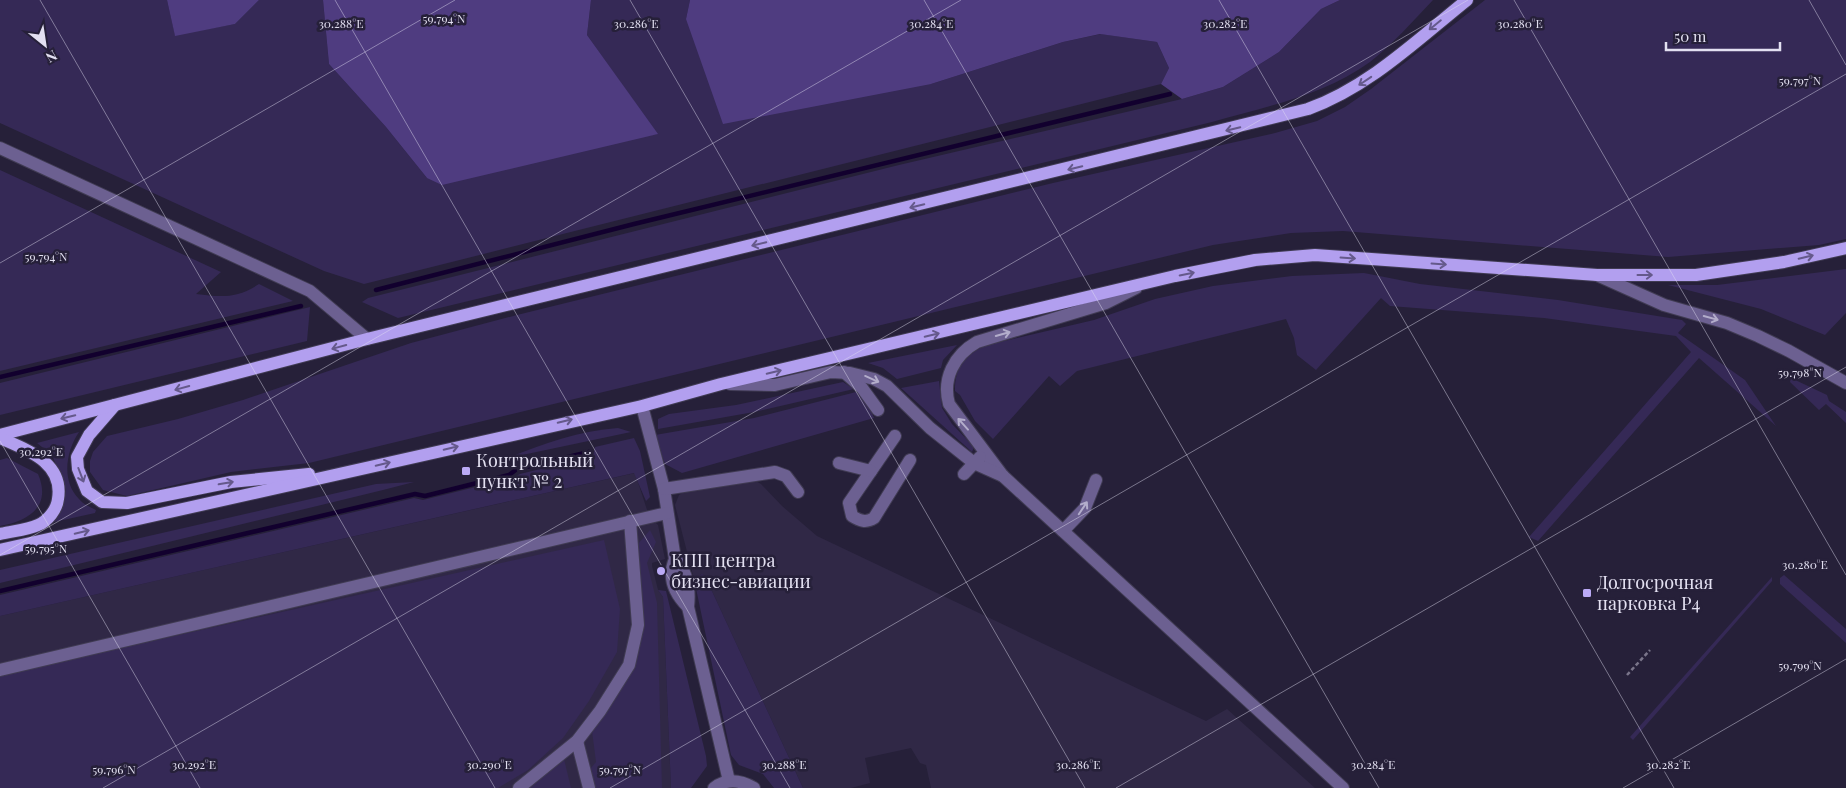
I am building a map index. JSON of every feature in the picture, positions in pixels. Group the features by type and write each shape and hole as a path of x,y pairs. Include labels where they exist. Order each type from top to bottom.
{"main road":[{"path":"0,436 367,339 1308,109 1332,100 1370,77 1466,0"},
{"path":"0,550 642,406 721,384 1140,286 1175,276 1256,260 1315,256 1597,275 1696,275 1784,262 1846,248"},
{"path":"116,405 89,435 76,457 78,469 87,491 102,502 112,504 127,503 231,482 363,468"},
{"path":"0,436 32,452 50,465 56,475 60,490 58,503 51,515 38,525 0,534"}],"street":[{"path":"0,148 310,291 367,339"},
{"path":"1597,275 1664,305 1727,323 1789,351 1846,383"},
{"path":"1140,286 1106,303 977,342 968,347 950,369 946,394 955,414 986,450 1004,476 1343,788"},
{"path":"721,384 775,385 831,372 844,372 874,378 886,386 930,428 974,464 1004,476"},
{"path":"844,372 862,388 878,410"},
{"path":"642,406 664,489 675,559 683,567 690,591 688,607 729,780"},
{"path":"895,436 849,502 852,516 860,521 868,522 874,518 910,460"},
{"path":"964,474 986,450"},
{"path":"839,463 871,471"},
{"path":"664,489 775,472 786,476 798,492"},
{"path":"1063,531 1085,508 1096,480"},
{"path":"0,670 667,513"},
{"path":"519,788 577,741 600,711 629,665 638,625 630,521"},
{"path":"577,741 589,788"},
{"path":"714,788 729,780 743,782 754,788"}],"path":[{"path":"1627,675 1650,650"}],"shaded area":[{"path":"0,0 167,0 175,35 235,24 259,0 323,0 329,64 386,127 427,178 657,134 587,35 591,0 690,0 686,19 931,84 1063,42 1101,34 1157,42 1169,68 1161,84 364,284 324,271 0,123"},
{"path":"167,0 259,0 235,24 175,36"},
{"path":"323,0 591,0 587,35 658,134 442,185 427,178 386,127 329,64"},
{"path":"690,0 1340,0 1321,9 1279,52 1223,87 1182,99 1161,84 1169,68 1157,42 1100,34 1063,42 931,84 723,124 686,19"},
{"path":"1340,0 1433,0 1395,40 1370,62 1352,74 1314,92 1274,105 1212,122 398,318 362,302 368,298 899,165 1182,99 1223,87 1279,52 1321,9"},
{"path":"1485,0 1846,0 1846,239 1819,245 1668,257 1343,231 1291,233 1213,245 309,463 231,472 127,496 103,490 90,472 90,461 93,452 107,436 178,419 243,400 411,343 517,315 1053,183 1275,133 1317,121 1345,107 1371,89"},
{"path":"0,170 221,272 196,294 213,296 236,295 259,284 293,301 0,371"},
{"path":"1846,269 1846,313 1825,335 1761,309 1668,285 1717,285"},
{"path":"1364,273 1420,284 1558,300 1682,320 1686,324 1678,333 1745,380 1776,426 1699,358 1538,541 1529,537 1691,352 1676,336 1544,318 1390,306 1381,298 1316,370 1297,355 1294,338 1286,319 1077,371 1060,386 1049,376 993,439 975,421 960,395 955,391 955,382 962,362 972,353 987,345 1094,320 1155,299 1213,286 1292,276"},
{"path":"310,307 307,341 0,415 0,383"},
{"path":"957,345 943,360 941,368 897,379 883,368 868,363"},
{"path":"1791,378 1827,395 1829,401 1846,412 1846,423 1826,404 1819,410 1790,382"},
{"path":"939,381 942,408 952,424 974,447 972,452 901,388"},
{"path":"843,382 854,389 754,412 658,429 658,419 669,414 736,405"},
{"path":"860,391 868,403 874,418 682,473 665,464 655,435 754,418"},
{"path":"618,428 631,432 508,458 562,438"},
{"path":"79,432 71,448 67,466 68,475 73,492 85,504 96,510 95,513 54,522 63,505 66,490 52,455 37,443"},
{"path":"634,438 640,451 650,497 646,501 634,473 0,616 0,595 414,498 423,500 512,478 520,474 593,456 595,447"},
{"path":"7,458 38,474 42,486 42,495 40,504 35,511 20,520 0,526 0,460"},
{"path":"635,473 649,516 658,525 665,559 652,563 652,566 658,590 663,597 671,788 0,788 0,616"},
{"path":"750,478 761,484 782,506 817,536 1206,721 1227,709 1315,788 931,788 926,765 920,763 911,748 865,758 870,783 851,788 803,788 705,576 702,574 694,579 675,505 679,495 686,491"},
{"path":"414,482 0,583 0,570 376,484"},
{"path":"650,530 656,542 647,563 657,603 662,788 594,788 591,768 596,762 592,731 634,660 638,544"},
{"path":"604,540 620,609 617,652 589,701 563,738 528,770 498,788 0,788 0,675"},
{"path":"702,574 705,576 803,788 774,788 763,774 739,765 731,755 694,579"},
{"path":"1784,575 1846,629 1846,643 1780,584 1780,578"},
{"path":"1772,577 1772,581 1633,740 1630,737"},
{"path":"658,590 666,591 706,756 707,766 691,788 671,788 663,597"},
{"path":"563,755 571,788 524,788"}],"waterway":[{"path":"376,290 634,224 1170,94"},
{"path":"0,377 301,306"},
{"path":"0,591 415,494 425,496 509,475 517,469 589,452"}],"place":[{"name":"Контрольный пункт № 2","path":"466,471"},
{"name":"КПП центра бизнес-авиации","path":"661,571"},
{"name":"Долгосрочная парковка P4","path":"1587,593"}]}
